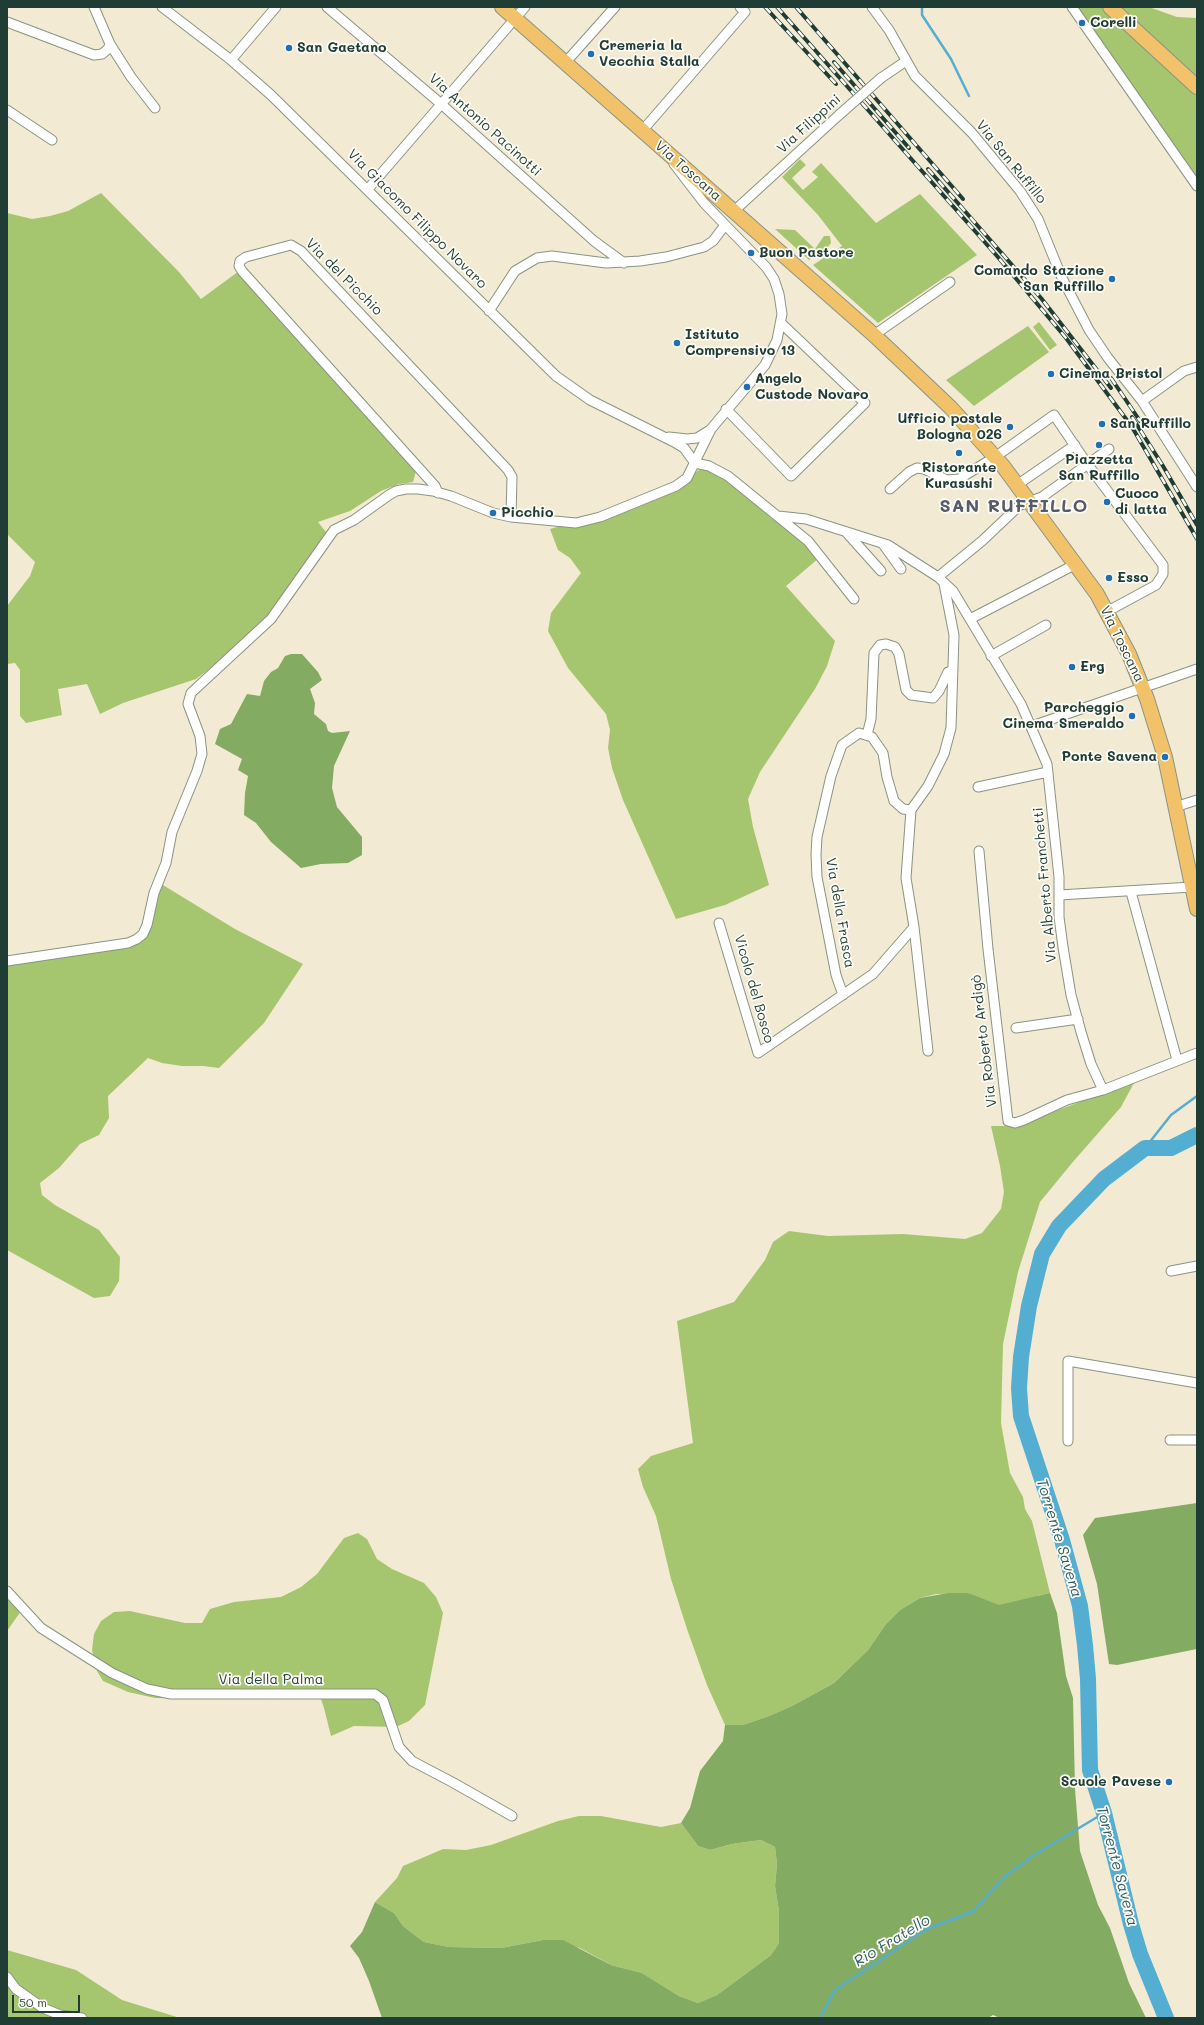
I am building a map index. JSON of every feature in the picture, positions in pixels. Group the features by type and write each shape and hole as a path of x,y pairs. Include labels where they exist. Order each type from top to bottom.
{"main road":[{"name":"Via Toscana","path":"502,7 660,146 707,196 734,211 874,335 951,408 995,457 1017,485 1076,564 1108,612 1143,687 1159,737 1197,909"},
{"path":"1110,7 1197,87"}],"street":[{"path":"94,7 110,44 131,77 155,108"},
{"name":"Via Giacomo Filippo Novaro","path":"162,7 232,60 271,95 368,189 489,311 569,387 614,413 662,435 684,448 695,463"},
{"path":"232,60 276,7"},
{"name":"Via Antonio Pacinotti","path":"327,7 440,103 594,241 624,263"},
{"path":"368,189 440,103 525,7"},
{"path":"565,63 614,7"},
{"path":"642,131 745,12 740,7"},
{"name":"Via San Ruffillo","path":"872,7 889,30 906,61 926,88 972,133 1020,191 1038,219 1062,278 1089,330 1142,401"},
{"path":"1072,7 1197,186"},
{"path":"7,22 94,54 102,54 108,49 110,44"},
{"name":"Via Filippini","path":"734,211 881,78 906,61"},
{"path":"7,110 52,140"},
{"path":"7,961 128,943 137,939 143,934 147,925 154,893 166,864 172,832 197,771 202,754 200,736 188,704 191,693 271,619 334,530 354,520 396,491 418,489 438,493 493,513 511,517 554,522 588,521 676,486 687,478 711,429 765,366 777,340 782,314 779,294 774,279 766,267 725,225 707,196"},
{"path":"489,311 515,272 537,258 552,256 606,264 666,257 704,247 713,241 725,225"},
{"name":"Via del Picchio","path":"438,493 435,486 242,271 239,266 240,261 246,257 291,245 301,251 508,470 512,477 511,517"},
{"path":"874,335 950,282"},
{"path":"726,410 791,476 865,403 781,322"},
{"path":"1197,367 1184,371 1142,401 1197,487"},
{"path":"890,489 913,470 924,468 950,481 959,479 995,457 1054,415 1088,465 1161,560 1164,569 1162,577 1156,585 1108,612"},
{"name":"Via Giacomo Filippo Novaro","path":"662,435 687,439 697,438 711,429"},
{"path":"1017,485 1064,452 1077,447"},
{"path":"928,1051 914,927 906,878 911,810 928,786 944,754 951,728 954,636 941,580 1015,508 1029,501 1042,497 1109,449"},
{"path":"695,463 710,466 728,476 808,541 854,599"},
{"name":"Via Alberto Franchetti","path":"778,516 806,519 882,543 917,563 941,580 953,591 1032,726 1047,764 1059,877 1063,947 1078,1019 1091,1064 1102,1090"},
{"path":"845,531 881,571"},
{"path":"882,543 902,569"},
{"path":"970,619 1076,564"},
{"path":"991,656 1046,625"},
{"path":"911,810 903,809 894,801 887,777 883,754 877,742 872,737 867,735 871,719 874,653 880,646 886,644 895,647 899,654 906,690 911,695 933,698 939,691 948,672 952,672"},
{"path":"1032,726 1197,669"},
{"name":"Via della Frasca","path":"843,996 836,975 817,877 817,837 831,776 842,745 859,733 867,735"},
{"path":"978,786 1048,772"},
{"path":"1175,807 1197,800"},
{"name":"Via Roberto Ardigò","path":"979,851 988,949 1008,1121 1016,1123 1067,1100 1102,1090 1197,1052"},
{"path":"1059,895 1131,892 1192,887"},
{"path":"1131,892 1177,1060"},
{"name":"Vicolo del Bosco","path":"719,923 758,1053 873,974 914,927"},
{"path":"1016,1028 1078,1019"},
{"path":"1171,1271 1197,1266"},
{"path":"1068,1442 1068,1362 1197,1383"},
{"path":"1170,1440 1197,1440"},
{"name":"Via della Palma","path":"7,1592 41,1628 112,1673 147,1689 170,1694 374,1694 383,1700 399,1747 412,1761 512,1816"},
{"path":"7,1977 16,1988 43,2008 60,2014 82,2018"}],"green space":[{"path":"1069,7 1149,7 1177,17 1197,18 1197,192"},
{"path":"800,159 806,165 792,178 803,190 818,177 812,172 821,163 876,223 920,194 977,255 878,323 813,265 842,246 818,215 782,177"},
{"path":"101,193 179,272 201,299 239,271 417,468 413,482 399,484 381,491 350,511 318,522 326,532 273,613 229,654 196,679 123,703 100,714 87,684 58,689 62,715 26,723 20,716 20,670 15,663 7,664 7,606 30,576 35,562 7,534 7,213 32,219 50,216 68,211"},
{"path":"775,229 795,230 815,249 824,236 830,236 831,243 828,247 809,260"},
{"path":"1039,322 1057,345 1050,350 1033,327"},
{"path":"1028,326 1049,352 974,406 946,380"},
{"path":"708,462 753,498 819,558 786,586 835,641 827,666 815,689 760,772 748,799 753,827 769,885 725,905 676,919 623,800 612,768 608,748 610,730 606,714 568,668 548,631 551,613 581,573 570,558 558,550 550,529 652,499 688,479"},
{"path":"291,654 302,654 318,672 322,680 310,689 315,703 314,714 326,724 328,731 332,733 350,731 334,766 332,788 337,807 362,837 362,855 348,863 321,864 301,868 271,842 256,823 244,815 245,793 248,776 238,770 242,759 215,744 220,729 231,724 247,694 260,696 264,681 271,672 278,668 285,656"},
{"path":"158,882 235,929 303,964 264,1023 219,1068 182,1066 162,1063 148,1058 108,1096 109,1118 99,1135 80,1144 59,1168 40,1183 42,1195 55,1205 99,1230 120,1257 119,1281 110,1296 94,1298 7,1250 7,961 120,941 137,935 147,927"},
{"path":"1135,1081 1121,1107 1040,1202 1018,1272 1003,1344 1001,1423 1010,1473 1023,1497 1025,1509 1032,1521 1050,1593 1037,1596 1054,1655 968,1593 936,1594 920,1598 900,1610 886,1624 868,1650 834,1683 792,1706 769,1716 743,1725 725,1725 707,1685 687,1629 671,1579 656,1516 643,1487 638,1469 651,1456 693,1443 677,1321 734,1302 765,1260 773,1242 789,1231 828,1236 903,1234 965,1239 982,1233 1001,1209 1004,1192 991,1126 1010,1126 1032,1120"},
{"path":"1197,1503 1197,1649 1117,1665 1109,1664 1097,1584 1083,1535 1095,1518"},
{"path":"358,1533 367,1539 377,1559 392,1569 424,1583 436,1597 443,1613 425,1705 409,1721 396,1727 354,1726 331,1736 320,1696 283,1699 155,1698 128,1692 103,1681 97,1671 92,1650 94,1634 101,1621 114,1612 130,1611 185,1623 202,1623 210,1609 234,1602 281,1597 301,1587 317,1574 344,1538"},
{"path":"948,1593 968,1593 999,1605 1050,1593 1057,1613 1066,1676 1073,1698 1075,1789 1080,1851 1098,1905 1110,1928 1129,1983 1146,2018 1000,2018 993,2015 988,2018 382,2018 359,1958 350,1946 362,1932 375,1902 394,1913 403,1926 424,1942 449,1947 501,1948 543,1940 563,1940 611,1965 642,1973 679,1996 698,2003 717,1995 771,1955 779,1943 779,1911 775,1886 777,1864 775,1847 761,1840 732,1844 710,1850 698,1846 681,1823 690,1808 700,1771 723,1741 725,1725 743,1725 769,1716 792,1706 834,1683 868,1650 886,1624 900,1610 920,1598"},
{"path":"7,1596 21,1611 7,1631"},
{"path":"579,1816 601,1816 661,1827 681,1823 698,1846 710,1850 732,1844 761,1840 775,1847 777,1864 775,1886 779,1911 779,1943 771,1955 717,1995 698,2003 679,1996 642,1973 611,1965 580,1948 543,1940 501,1948 449,1947 424,1942 403,1926 394,1913 375,1902 397,1878 403,1866 443,1849 466,1850 491,1845 558,1821"},
{"path":"7,1950 76,1970 122,2000 180,2018 7,2018"}],"waterway":[{"path":"922,7 922,15 951,59 969,96"},
{"path":"1145,1148 1171,1115 1197,1096"},
{"name":"Torrente Savena","path":"1166,2018 1140,1954 1131,1924 1104,1813 1090,1770 1088,1679 1080,1606 1062,1540 1021,1416 1019,1388 1021,1357 1029,1306 1042,1254 1059,1226 1104,1179 1145,1148 1171,1148 1197,1135"},
{"name":"Rio Fratello","path":"820,2018 835,1990 925,1930 974,1911 1003,1878 1034,1855 1104,1813"}],"railway":[{"path":"765,7 836,84"},
{"path":"777,7 997,256 1066,338 1132,427 1197,539"},
{"path":"796,7 963,199"},
{"path":"834,62 909,148"},
{"path":"928,169 1041,298 1111,388"},
{"path":"1111,378 1140,421"},
{"path":"1132,417 1163,466 1197,525"}],"place":[{"name":"Corelli","path":"1082,23"},
{"name":"San Gaetano","path":"289,48"},
{"name":"Cremeria la Vecchia Stalla","path":"591,54"},
{"name":"Buon Pastore","path":"751,253"},
{"name":"Comando Stazione San Ruffillo","path":"1112,279"},
{"name":"Istituto Comprensivo 13","path":"677,343"},
{"name":"Cinema Bristol","path":"1051,374"},
{"name":"Angelo Custode Novaro","path":"747,387"},
{"name":"San Ruffillo","path":"1102,424"},
{"name":"Ufficio postale Bologna 026","path":"1010,427"},
{"name":"Piazzetta San Ruffillo","path":"1099,445"},
{"name":"Ristorante Kurasushi","path":"959,453"},
{"name":"Cuoco di latta","path":"1107,502"},
{"name":"Picchio","path":"493,513"},
{"name":"Esso","path":"1109,578"},
{"name":"Erg","path":"1072,667"},
{"name":"Parcheggio Cinema Smeraldo","path":"1132,716"},
{"name":"Ponte Savena","path":"1165,757"},
{"name":"Scuole Pavese","path":"1169,1782"}],"district":[{"name":"SAN RUFFILLO","path":"1014,506"}]}
